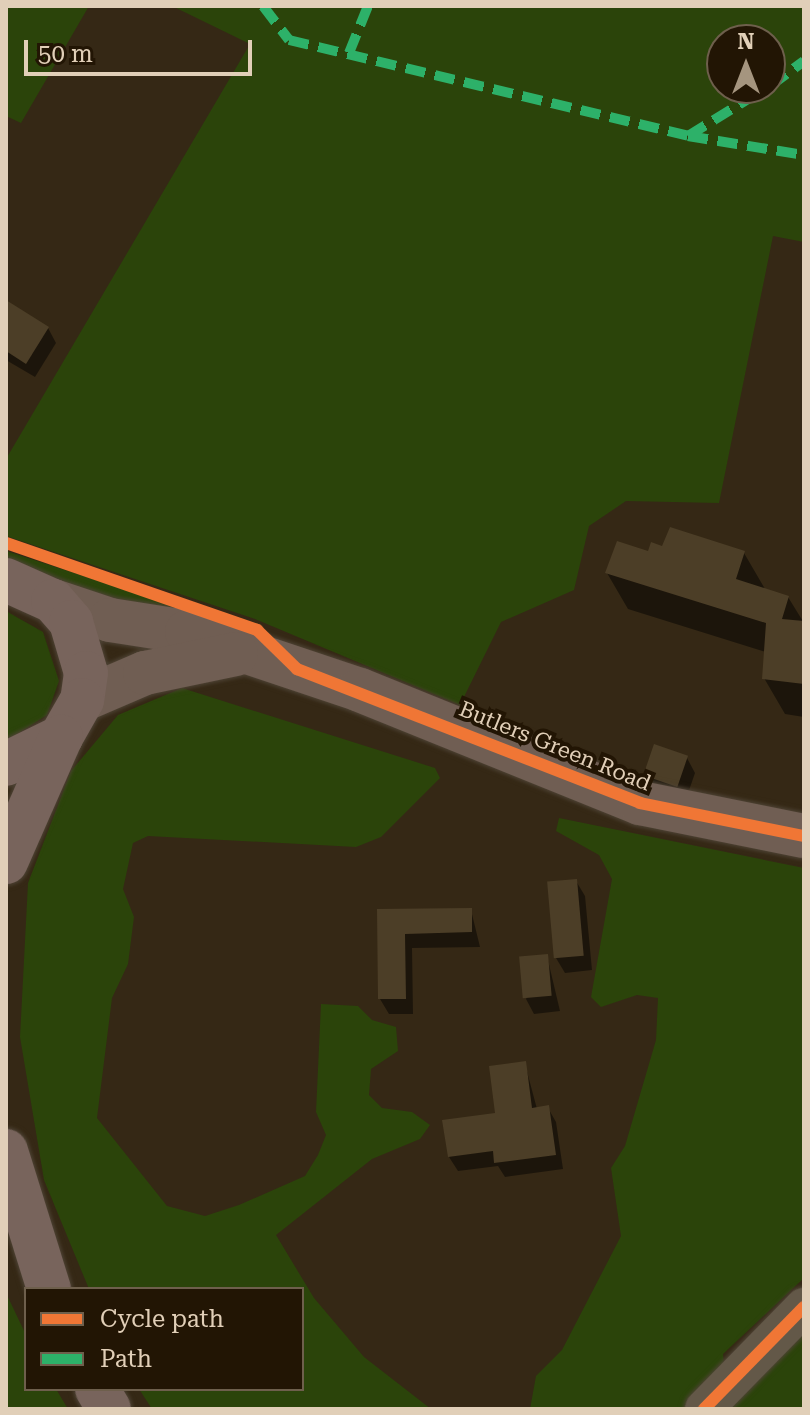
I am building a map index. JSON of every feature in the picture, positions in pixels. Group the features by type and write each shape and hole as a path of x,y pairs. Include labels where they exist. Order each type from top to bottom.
{"highway":[{"path":"6,580 53,601 83,646 71,718 6,862"},
{"path":"6,764 71,718"},
{"path":"6,1151 48,1287"},
{"path":"98,1391 109,1409"}],"main road":[{"name":"Butlers Green Road","path":"53,601 110,620 187,632 236,654 360,690 640,803 804,836"},
{"name":"Butlers Green Road","path":"71,718 145,673 236,654"}],"street":[{"path":"704,1409 804,1307"}],"green space":[{"path":"6,6 89,6 21,123 6,116"},
{"path":"172,6 804,6 804,242 773,236 719,503 626,501 589,526 574,590 501,622 460,705 255,619 6,536 6,459 250,44"},
{"path":"6,551 202,614 101,596 6,558"},
{"path":"6,611 43,632 59,681 47,715 6,741"},
{"path":"182,688 435,768 440,778 381,837 356,847 148,836 133,843 123,889 134,917 128,964 112,998 97,1118 167,1206 205,1216 239,1205 305,1176 318,1155 326,1135 316,1112 321,1004 358,1006 372,1020 396,1027 398,1051 371,1069 369,1095 382,1108 412,1112 430,1125 420,1139 372,1159 276,1235 314,1298 364,1357 431,1409 152,1409 140,1391 304,1391 304,1287 88,1287 44,1180 20,1037 28,883 71,771 118,715"},
{"path":"559,818 804,868 804,1278 723,1354 724,1364 686,1409 530,1409 536,1376 562,1350 621,1236 611,1168 625,1146 656,1040 658,998 637,995 601,1007 591,997 612,879 599,855 556,831"},
{"path":"6,1293 24,1331 24,1391 57,1391 68,1409 6,1409"},
{"path":"804,1330 804,1409 730,1409"}],"building":[{"path":"6,300 49,327 26,364 6,351"},
{"path":"670,527 745,551 736,579 789,596 782,619 804,621 804,684 762,679 766,623 605,573 617,541 648,551 651,542 662,546"},
{"path":"654,744 688,756 677,787 643,775"},
{"path":"577,879 584,956 554,958 547,882"},
{"path":"472,908 472,932 405,934 406,999 378,999 377,909"},
{"path":"548,954 552,996 523,998 519,957"},
{"path":"526,1061 532,1108 549,1105 556,1155 494,1163 493,1151 448,1157 442,1120 495,1113 489,1066"}],"marked path":[{"path":"263,6 289,40 688,136 804,155"},
{"path":"349,53 368,6"},
{"path":"786,74 804,61"},
{"path":"688,136 740,104"}],"cycle path":[{"path":"6,543 257,630 297,669 640,803 804,836"},
{"path":"704,1409 804,1307"}]}
